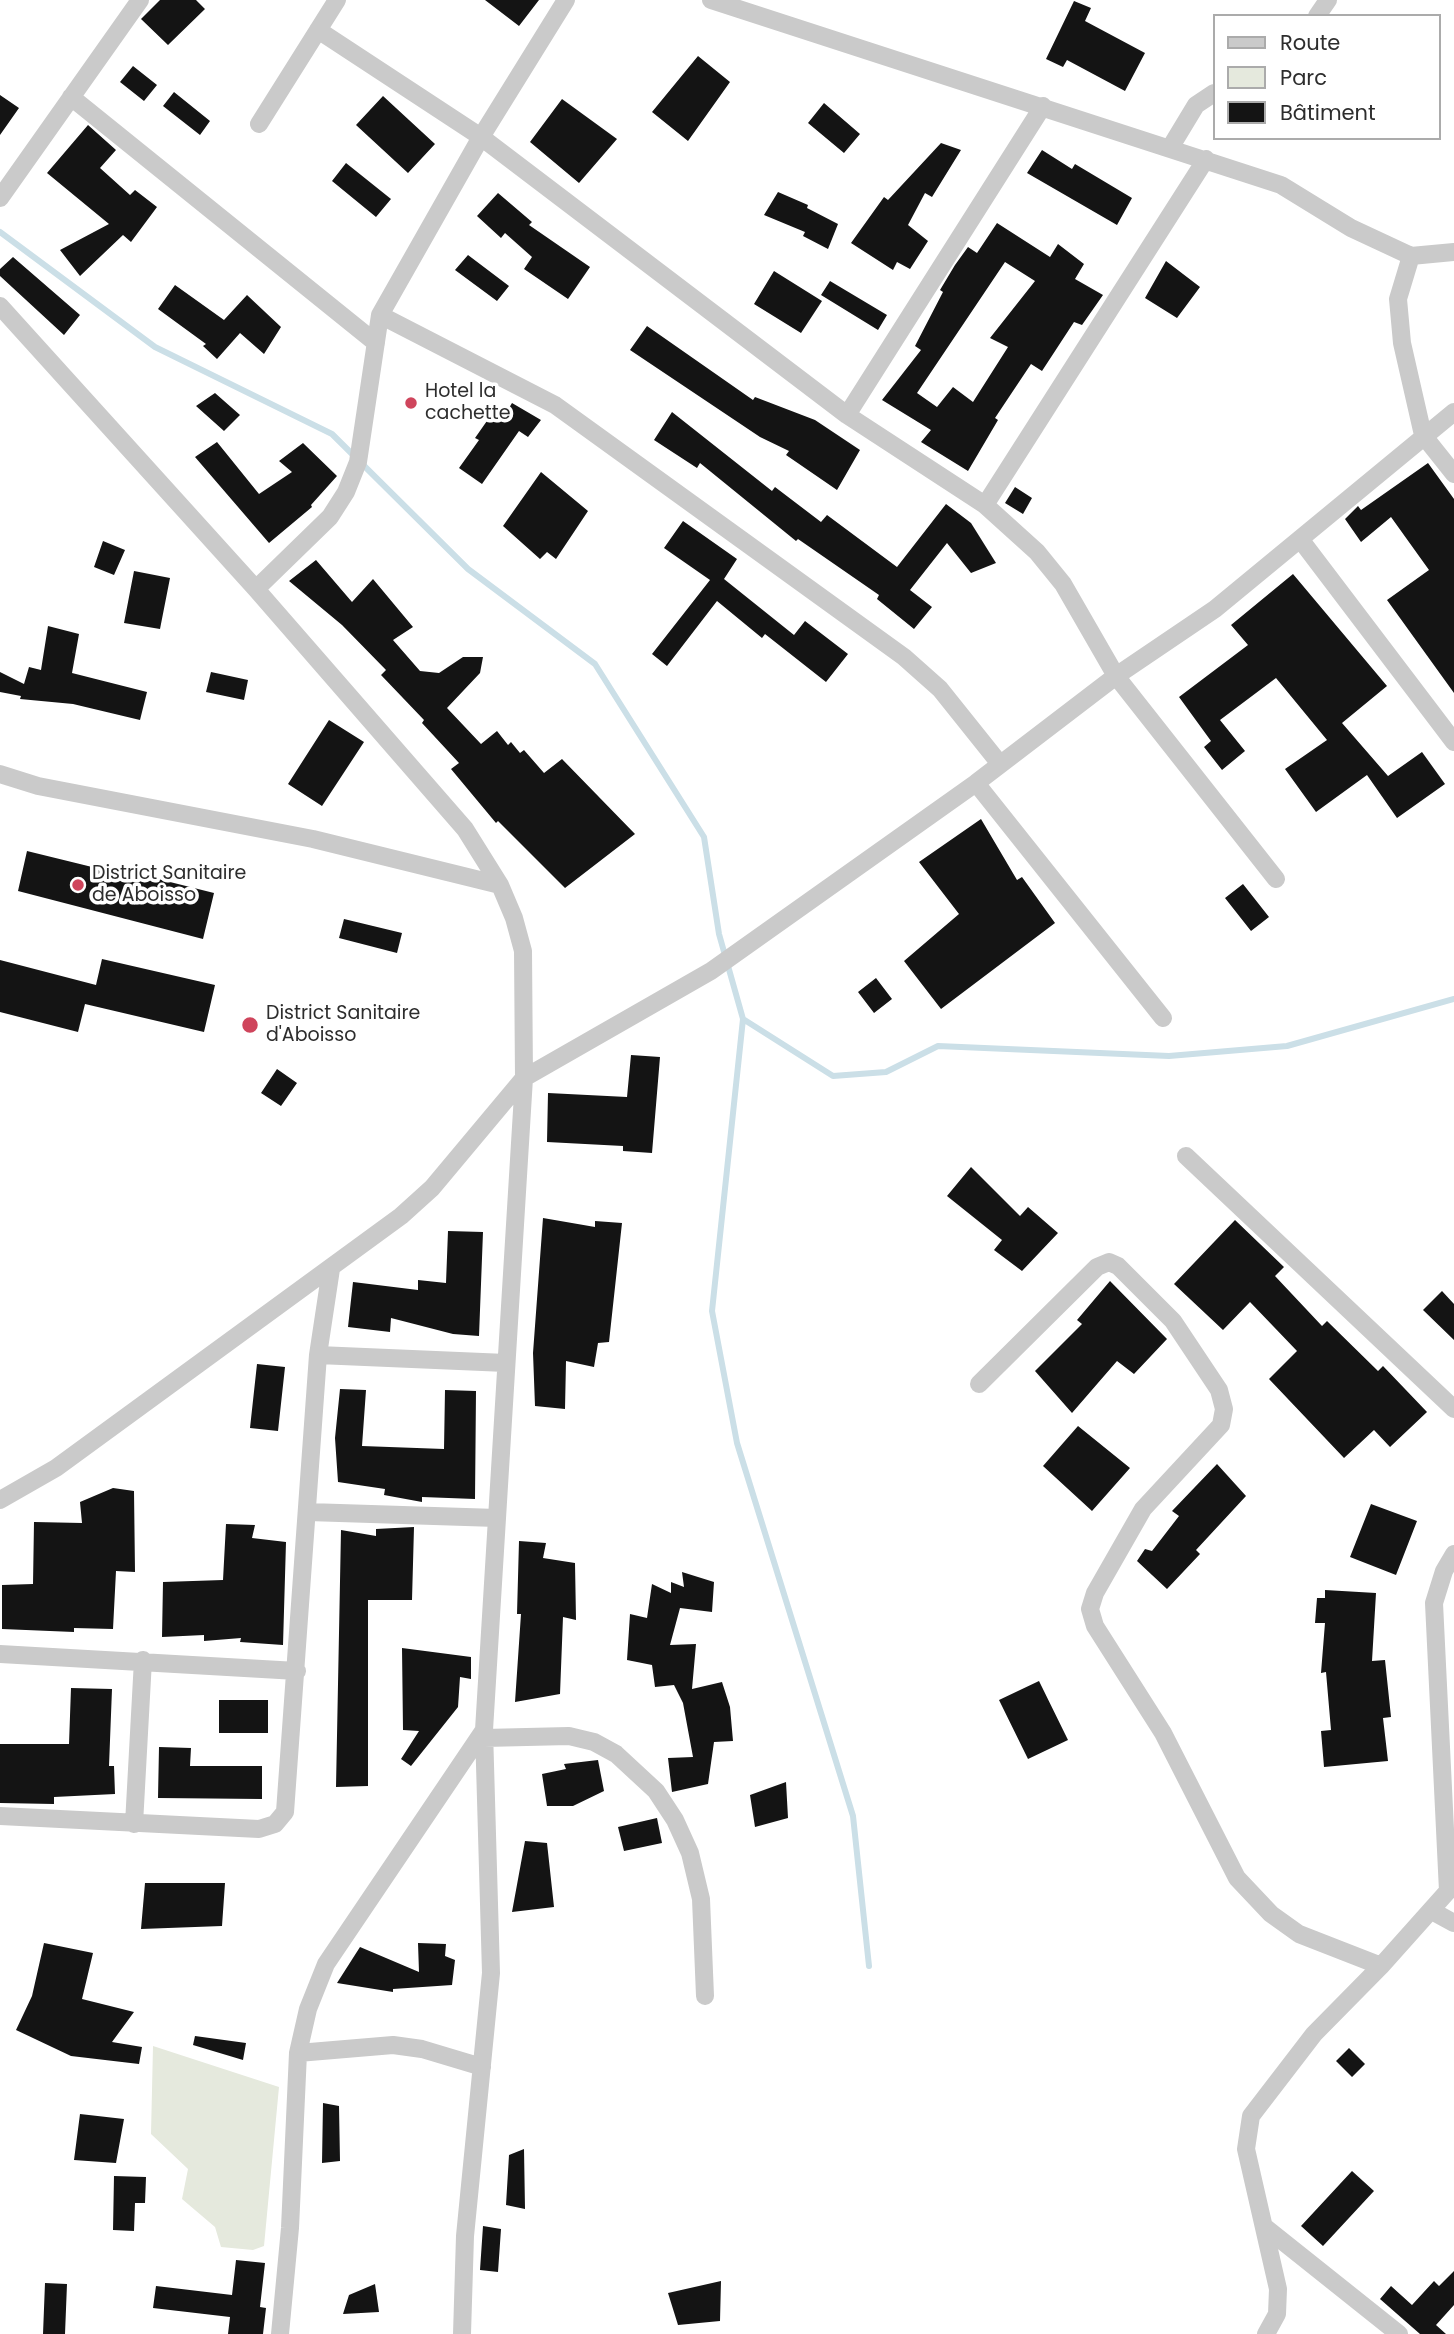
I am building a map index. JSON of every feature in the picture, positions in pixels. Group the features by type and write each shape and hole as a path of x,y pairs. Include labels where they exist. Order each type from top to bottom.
{"street":[{"path":"0,198 140,0"},
{"path":"259,124 337,0"},
{"path":"256,589 330,517 346,492 358,463 380,315 481,137 566,0"},
{"path":"711,0 1281,184 1351,228 1411,256 1454,252"},
{"path":"318,30 481,137 847,415 985,505 1037,552 1063,584 1116,676 1276,879"},
{"path":"1170,148 1196,105 1212,94"},
{"path":"71,97 376,343"},
{"path":"847,415 1043,106"},
{"path":"985,505 1206,159"},
{"path":"1411,256 1398,299 1402,343 1423,435 1454,474"},
{"path":"0,306 256,589 465,829 500,885 514,918 523,951 524,1078 484,1734 491,1973 464,2236 462,2334"},
{"path":"380,315 555,405 904,657 940,689 1000,764"},
{"path":"0,1500 56,1468 331,1269 432,1188 524,1078 710,971 976,783 1116,676 1214,609 1454,412"},
{"path":"1300,539 1454,742"},
{"path":"0,774 38,786 313,839 500,885"},
{"path":"976,783 1163,1018"},
{"path":"1186,1156 1454,1409"},
{"path":"979,1384 1097,1266 1109,1262 1118,1266 1173,1321 1219,1390 1224,1409 1221,1426 1143,1509 1095,1593 1090,1609 1095,1626 1163,1733 1237,1878 1271,1914 1299,1934 1381,1966"},
{"path":"0,1816 259,1829 275,1824 285,1812 309,1511 318,1355 331,1269"},
{"path":"318,1355 506,1363"},
{"path":"309,1511 497,1518"},
{"path":"1266,2334 1277,2314 1279,2289 1246,2149 1251,2116 1314,2034 1381,1966 1451,1888 1434,1603 1444,1571 1454,1554"},
{"path":"0,1654 143,1660 297,1671"},
{"path":"134,1824 143,1660"},
{"path":"484,1734 569,1736 594,1742 616,1754 656,1791 675,1820 690,1853 701,1899 705,1996"},
{"path":"280,2334 290,2228 298,2053 308,2009 326,1965 484,1734"},
{"path":"1432,1911 1454,1923"},
{"path":"298,2053 393,2045 422,2049 482,2067"},
{"path":"1266,2228 1399,2334"}],"green space":[{"path":"153,2046 279,2087 264,2246 253,2250 221,2247 215,2227 182,2199 188,2169 151,2134"}],"building":[{"path":"160,0 196,0 205,9 168,45 141,19"},
{"path":"485,0 539,0 519,26"},
{"path":"1074,1 1091,8 1085,21 1145,53 1125,91 1067,60 1063,67 1046,59"},
{"path":"698,56 730,82 688,141 652,112"},
{"path":"133,66 157,85 144,101 120,82"},
{"path":"174,92 210,121 200,135 163,106"},
{"path":"0,95 19,108 0,135"},
{"path":"383,96 435,144 408,173 356,125"},
{"path":"562,99 617,139 579,183 530,142"},
{"path":"824,103 860,134 844,153 808,123"},
{"path":"88,125 116,150 100,168 130,195 135,190 157,207 131,242 123,235 80,276 60,250 109,224 47,173"},
{"path":"941,143 961,150 932,197 925,193 908,225 928,241 910,269 897,262 893,270 851,243 884,197 888,200"},
{"path":"1042,150 1072,169 1075,164 1132,198 1117,225 1027,173"},
{"path":"346,163 391,199 376,217 332,181"},
{"path":"778,192 808,205 807,208 838,224 828,249 803,236 805,232 764,215"},
{"path":"498,193 532,222 529,225 590,267 568,299 524,269 532,257 505,233 501,238 477,216"},
{"path":"997,223 1050,257 1058,244 1084,264 1075,279 1103,295 1082,325 1074,322 1042,371 1031,364 995,418 998,420 968,471 921,442 931,430 882,400 921,350 915,346 943,292 940,290 955,265 968,247 977,253","holes":["1005,262 1035,281 990,338 1008,347 973,402 953,387 937,407 917,393"]},
{"path":"468,255 509,286 497,301 455,270"},
{"path":"13,257 80,315 64,335 0,276 0,269"},
{"path":"1166,261 1200,287 1177,318 1145,298"},
{"path":"774,271 822,301 801,333 754,304"},
{"path":"830,281 887,315 878,330 821,295"},
{"path":"175,285 224,320 247,295 281,327 264,354 240,333 217,359 203,346 206,344 158,309"},
{"path":"647,326 753,400 755,397 815,420 860,450 837,490 786,455 789,451 760,437 630,350"},
{"path":"215,393 240,415 224,431 196,406"},
{"path":"512,403 541,420 528,437 519,431 482,484 459,468 479,440 475,438 496,408 506,413"},
{"path":"672,412 772,491 775,487 821,522 827,515 897,567 946,504 971,523 996,563 971,573 947,543 910,590 932,607 914,629 877,599 879,595 798,539 796,541 700,463 697,468 654,440"},
{"path":"217,442 259,494 292,472 279,461 303,443 337,476 312,507 269,543 195,457"},
{"path":"1428,463 1454,499 1454,693 1387,600 1429,570 1391,517 1361,542 1345,519 1358,506 1361,510"},
{"path":"541,472 588,511 556,559 547,552 540,559 503,526"},
{"path":"1015,487 1032,498 1023,514 1005,503"},
{"path":"683,521 737,559 724,579 794,635 805,621 848,654 826,682 765,634 762,638 717,601 667,666 652,654 710,580 664,548"},
{"path":"103,541 125,550 114,575 94,567"},
{"path":"316,560 352,602 373,579 413,627 393,640 420,671 439,673 463,657 483,657 480,673 447,708 481,744 497,731 508,745 511,742 520,753 524,750 544,773 562,759 635,834 565,888 498,821 496,823 451,769 459,763 422,723 424,720 381,675 386,670 342,625 289,581"},
{"path":"134,571 170,578 160,629 124,623"},
{"path":"1293,574 1387,686 1342,723 1388,776 1422,752 1445,784 1397,818 1367,775 1316,812 1285,769 1327,740 1276,678 1220,720 1245,751 1222,770 1204,747 1211,741 1179,697 1248,645 1231,625"},
{"path":"48,626 79,634 72,673 147,692 140,720 73,704 20,699 21,696 0,692 0,672 24,684 29,667 41,670"},
{"path":"211,672 248,680 244,700 206,692"},
{"path":"329,720 364,742 322,806 288,784"},
{"path":"981,819 1017,880 1022,877 1055,923 941,1009 904,961 959,914 919,862"},
{"path":"27,851 149,881 150,877 214,893 203,939 18,891"},
{"path":"1243,884 1269,917 1251,931 1225,898"},
{"path":"344,919 402,933 397,953 339,938"},
{"path":"102,959 215,985 204,1032 85,1004 78,1032 0,1012 0,960 96,985"},
{"path":"876,978 892,999 874,1013 858,992"},
{"path":"631,1055 660,1057 652,1153 623,1151 623,1146 547,1142 548,1093 627,1097"},
{"path":"277,1069 297,1083 281,1106 261,1093"},
{"path":"971,1167 1020,1216 1028,1207 1058,1233 1022,1271 994,1250 1002,1240 947,1196"},
{"path":"543,1218 595,1227 595,1221 622,1223 609,1342 598,1343 594,1367 566,1361 565,1409 535,1406 533,1353"},
{"path":"1235,1220 1284,1267 1275,1276 1322,1326 1327,1321 1378,1371 1383,1366 1427,1412 1390,1447 1374,1430 1344,1458 1269,1379 1297,1351 1250,1302 1223,1330 1174,1284"},
{"path":"448,1231 483,1232 479,1336 453,1334 391,1318 390,1332 348,1327 353,1282 418,1290 418,1280 446,1283"},
{"path":"1110,1281 1167,1339 1134,1374 1117,1361 1072,1413 1035,1371 1082,1324 1077,1320"},
{"path":"1442,1291 1454,1304 1454,1340 1423,1310"},
{"path":"257,1364 285,1367 278,1431 250,1428"},
{"path":"340,1389 366,1390 362,1446 444,1449 445,1390 476,1391 475,1499 422,1497 422,1502 384,1495 385,1489 338,1482 335,1438"},
{"path":"1078,1426 1130,1468 1092,1511 1043,1466"},
{"path":"1217,1464 1246,1496 1196,1550 1200,1554 1167,1589 1137,1561 1145,1549 1152,1551 1179,1516 1172,1511"},
{"path":"113,1488 134,1491 135,1572 116,1571 113,1629 74,1628 74,1632 2,1629 2,1585 33,1584 34,1522 82,1523 80,1502"},
{"path":"1371,1504 1417,1521 1396,1575 1350,1557"},
{"path":"226,1524 255,1525 252,1538 286,1542 283,1645 240,1642 241,1638 204,1641 204,1635 162,1637 163,1582 223,1580"},
{"path":"414,1527 412,1600 368,1600 368,1786 336,1787 341,1530 376,1536 376,1529"},
{"path":"519,1541 546,1543 543,1558 575,1563 576,1620 563,1617 560,1694 515,1702 521,1614 517,1614"},
{"path":"682,1572 714,1582 712,1612 680,1608 670,1645 696,1644 692,1689 722,1682 730,1707 733,1741 714,1742 708,1784 672,1792 668,1758 693,1757 683,1703 674,1685 655,1687 652,1665 627,1660 630,1614 647,1618 652,1584 671,1593 671,1582 684,1587"},
{"path":"1325,1590 1376,1593 1372,1661 1385,1660 1391,1717 1383,1718 1388,1761 1324,1767 1321,1731 1331,1730 1326,1672 1321,1673 1325,1623 1315,1623 1317,1598 1325,1598"},
{"path":"402,1648 471,1657 471,1679 460,1677 458,1707 411,1766 401,1759 419,1731 403,1730"},
{"path":"1039,1681 1068,1740 1028,1759 999,1700"},
{"path":"71,1688 112,1689 109,1766 114,1766 115,1794 54,1797 54,1804 0,1803 0,1744 69,1744"},
{"path":"219,1700 268,1700 268,1733 219,1733"},
{"path":"159,1747 191,1748 190,1766 262,1766 262,1799 158,1798"},
{"path":"598,1760 604,1791 573,1806 547,1806 542,1774 566,1769 564,1764"},
{"path":"786,1782 788,1818 755,1827 750,1795"},
{"path":"657,1818 662,1843 624,1851 618,1827"},
{"path":"525,1841 547,1843 554,1907 512,1912"},
{"path":"145,1883 225,1883 222,1926 141,1929"},
{"path":"44,1943 93,1953 82,1999 134,2012 112,2042 142,2047 139,2064 71,2056 16,2030 32,1996"},
{"path":"418,1943 446,1944 445,1956 455,1960 452,1985 393,1989 393,1992 337,1983 360,1947 419,1972"},
{"path":"195,2036 246,2043 243,2060 193,2045"},
{"path":"1349,2048 1365,2064 1352,2077 1336,2061"},
{"path":"323,2103 339,2106 340,2161 322,2163"},
{"path":"80,2114 124,2119 116,2163 74,2160"},
{"path":"524,2149 525,2209 506,2205 509,2155"},
{"path":"1352,2171 1374,2191 1323,2246 1301,2226"},
{"path":"114,2176 146,2177 145,2203 135,2203 134,2231 113,2230"},
{"path":"483,2226 501,2229 498,2272 480,2270"},
{"path":"236,2260 265,2263 260,2307 266,2308 263,2334 228,2334 230,2317 153,2308 156,2286 232,2295"},
{"path":"1454,2271 1454,2305 1436,2325 1446,2334 1420,2334 1380,2299 1391,2286 1412,2305 1434,2281 1439,2286"},
{"path":"721,2281 720,2321 678,2325 668,2293"},
{"path":"45,2283 67,2284 65,2334 43,2334"},
{"path":"375,2284 379,2312 343,2314 349,2295"}],"waterway":[{"path":"0,232 155,347 332,434 468,569 595,664 704,837 719,934 743,1019 712,1311 737,1443 853,1816 869,1966"},
{"path":"743,1019 833,1076 886,1072 938,1046 1169,1056 1287,1046 1454,999"}],"place":[{"name":"Hotel la cachette","path":"411,403"},
{"name":"District Sanitaire de Aboisso","path":"78,885"},
{"name":"District Sanitaire d'Aboisso","path":"250,1025"}]}
